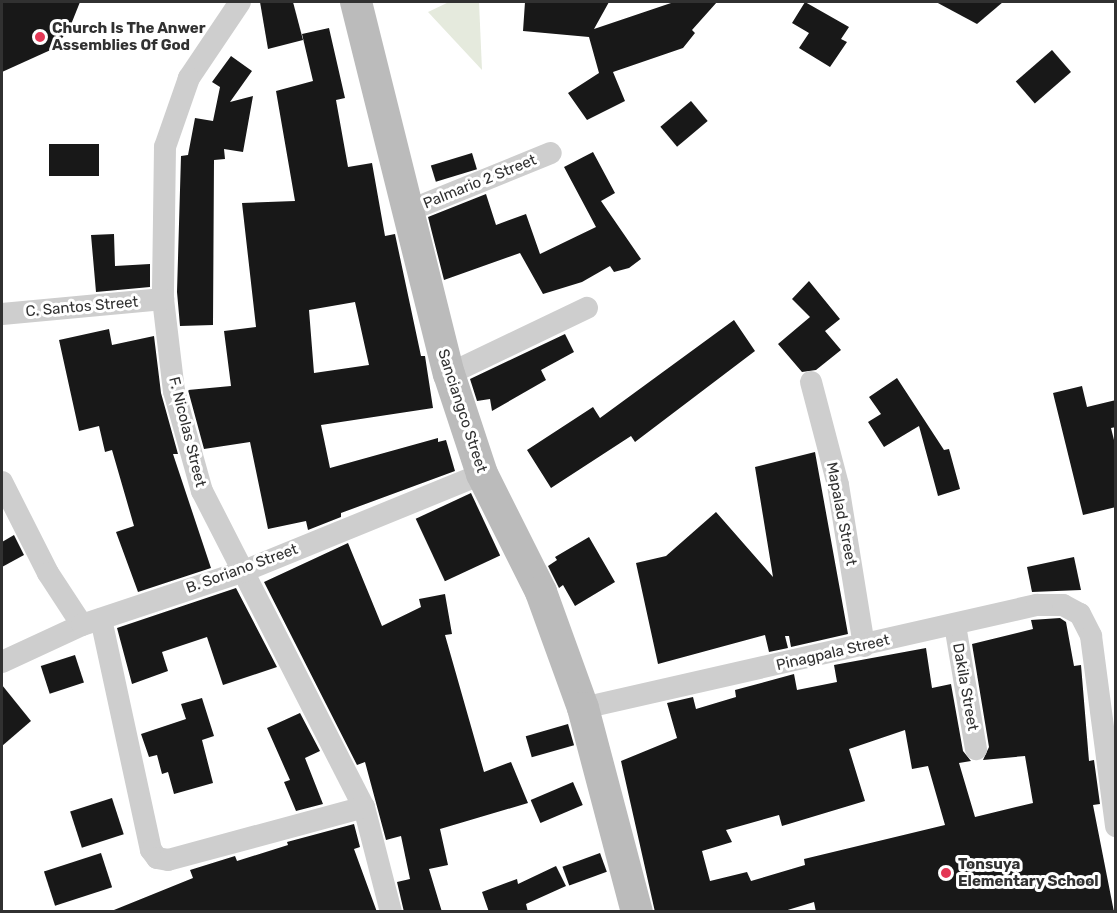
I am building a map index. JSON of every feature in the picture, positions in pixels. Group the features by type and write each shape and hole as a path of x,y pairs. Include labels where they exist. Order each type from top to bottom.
{"main road":[{"name":"Sanciangco Street","path":"356,2 449,374 482,474 541,592 583,708 637,912"}],"street":[{"name":"F. Nicolas Street","path":"240,2 189,78 165,147 163,299 174,391 202,491 364,807 391,912"},
{"name":"Palmario 2 Street","path":"408,211 551,153"},
{"name":"C. Santos Street","path":"2,314 163,299"},
{"path":"449,374 587,308"},
{"name":"Mapalad Street","path":"811,382 838,485 864,646"},
{"name":"B. Soriano Street","path":"2,662 91,622 244,571 482,474"},
{"path":"2,482 48,573 91,622 151,850 157,858 168,860 364,807"},
{"name":"Pinagpala Street","path":"583,708 1037,605 1063,605 1080,614 1091,636 1116,826"},
{"name":"Dakila Street","path":"955,624 976,749"}],"shaded area":[{"path":"449,2 479,2 482,70 428,12"}],"building":[{"name":"Church Is The Anwer Assemblies Of God","path":"2,2 80,2 70,27 55,48 2,72"},
{"path":"260,2 293,2 303,40 268,49"},
{"path":"525,2 609,2 594,29 674,2 717,2 692,30 695,33 683,48 613,72 625,101 587,120 568,93 599,73 589,37 523,31"},
{"path":"805,2 849,27 841,39 847,42 830,67 799,48 809,33 792,23"},
{"path":"936,2 1003,2 977,24"},
{"path":"329,28 345,98 336,100 348,167 372,163 385,236 395,234 421,356 425,356 433,408 321,425 330,468 438,438 438,442 446,440 455,471 341,513 341,517 308,530 306,521 268,529 250,442 204,449 188,390 231,386 224,331 256,327 242,203 295,201 276,91 313,81 302,34","holes":["355,302 369,365 314,373 309,310"]},
{"path":"1052,50 1071,72 1035,103 1016,81"},
{"path":"231,56 252,71 230,102 253,96 243,152 224,149 225,159 214,160 213,325 180,326 177,292 181,156 188,155 195,118 213,121 220,87 212,82"},
{"path":"691,101 708,121 677,147 660,127"},
{"path":"49,144 99,144 99,176 49,176"},
{"path":"593,152 615,193 601,201 641,259 629,268 614,272 610,266 582,282 543,294 520,253 444,280 428,217 486,194 496,225 526,214 540,254 596,227 564,167"},
{"path":"472,153 477,169 436,182 431,166"},
{"path":"114,234 115,266 150,264 150,287 96,292 91,235"},
{"path":"809,281 840,319 825,331 841,350 816,370 802,372 778,344 810,317 792,299"},
{"path":"734,320 755,351 635,442 631,436 551,488 527,450 593,407 600,418"},
{"path":"109,329 112,345 154,336 161,393 178,454 173,454 211,568 138,592 116,532 134,526 112,450 105,452 99,426 79,431 59,340"},
{"path":"565,334 574,352 541,370 546,380 492,411 490,399 477,401 470,379"},
{"path":"897,378 944,450 949,449 960,489 938,496 919,426 884,447 868,422 881,414 869,397"},
{"path":"1082,386 1087,407 1116,400 1116,427 1111,428 1116,448 1116,507 1083,515 1053,393"},
{"path":"815,452 848,634 791,647 789,636 785,636 788,648 769,652 765,635 658,664 636,563 666,556 716,512 773,577 755,467"},
{"path":"471,493 500,556 445,581 416,519"},
{"path":"14,535 24,555 2,567 2,542"},
{"path":"589,537 615,582 575,606 563,585 559,588 548,566 557,560 555,557"},
{"path":"348,543 382,626 421,607 419,599 445,594 452,634 445,635 484,772 511,762 528,803 440,829 448,865 429,869 442,912 404,912 397,882 410,879 401,836 386,840 365,762 357,765 264,582"},
{"path":"1074,557 1081,590 1032,592 1027,567"},
{"path":"236,588 277,667 223,685 207,637 162,652 168,671 132,684 117,628"},
{"path":"1060,618 1066,622 1074,666 1081,665 1089,761 1094,760 1100,804 1093,805 1114,912 816,912 814,902 781,912 655,912 621,761 677,738 667,703 693,697 696,709 736,697 735,690 794,674 797,690 837,682 834,665 926,648 932,688 951,684 963,751 971,761 959,763 975,817 1033,803 1025,756 983,760 989,747 972,644 1033,629 1031,620","holes":["905,730 912,769 928,766 945,825 804,859 805,865 751,881 747,872 710,881 702,851 732,842 726,830 779,815 782,826 865,801 849,749"]},
{"path":"75,655 84,683 50,694 41,666"},
{"path":"2,685 31,721 2,746"},
{"path":"202,698 214,736 202,740 213,783 174,794 168,772 162,774 157,755 149,757 141,734 186,719 181,704"},
{"path":"300,713 320,751 305,758 323,804 296,811 284,782 290,780 267,728"},
{"path":"568,724 574,745 532,757 526,736"},
{"path":"573,782 583,805 540,823 531,800"},
{"path":"112,798 124,834 82,848 70,812"},
{"path":"354,824 360,847 354,849 377,912 109,912 193,878 190,870 235,856 237,861 288,845 287,842"},
{"path":"101,853 112,887 55,906 44,872"},
{"path":"600,853 607,872 569,885 562,867"},
{"path":"556,866 566,886 526,904 528,912 489,912 482,892 517,879 518,884"}],"place":[{"name":"Church Is The Anwer Assemblies Of God","path":"40,37"},
{"name":"Tonsuya Elementary School","path":"946,873"}]}
